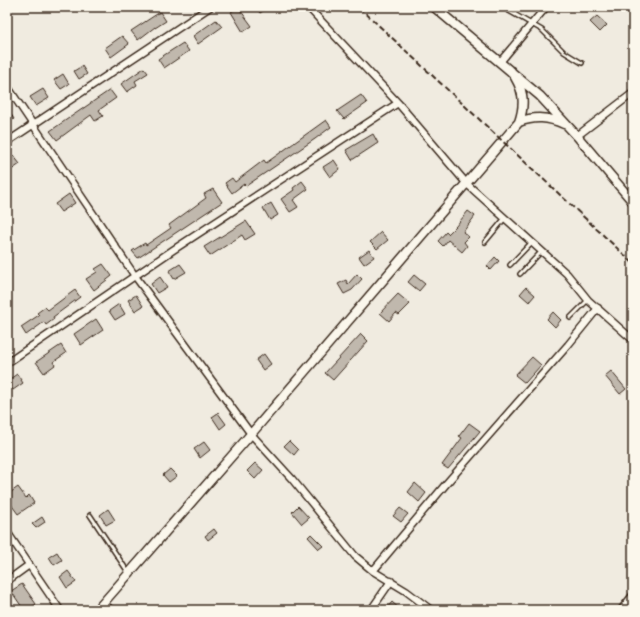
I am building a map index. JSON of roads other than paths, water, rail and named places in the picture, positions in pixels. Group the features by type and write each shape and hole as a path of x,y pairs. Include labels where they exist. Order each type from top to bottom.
{"street":[{"path":"7,142 210,7"},
{"path":"308,7 398,103 467,184 567,274 588,300 633,340"},
{"path":"434,7 540,96 577,136 633,202"},
{"path":"500,62 546,7"},
{"path":"97,610 251,434 355,311 467,184 519,122 523,110 522,91 511,71"},
{"path":"7,86 135,276 251,434 292,479 355,556 431,610"},
{"path":"577,136 633,93"},
{"path":"7,363 135,276 398,103"},
{"path":"519,122 529,118 544,117 567,125"},
{"path":"373,570 568,345 598,308"},
{"path":"7,532 60,610"},
{"path":"7,581 29,564"},
{"path":"371,610 391,581"},
{"path":"621,610 633,595"},
{"path":"103,603 111,610"}],"lane":[{"path":"502,7 542,30 564,52 582,63"},
{"path":"485,242 505,218"},
{"path":"510,265 531,243"},
{"path":"520,274 541,252"},
{"path":"570,318 588,300"},
{"path":"90,515 129,574"}],"railway":[{"path":"359,7 633,263"}]}
